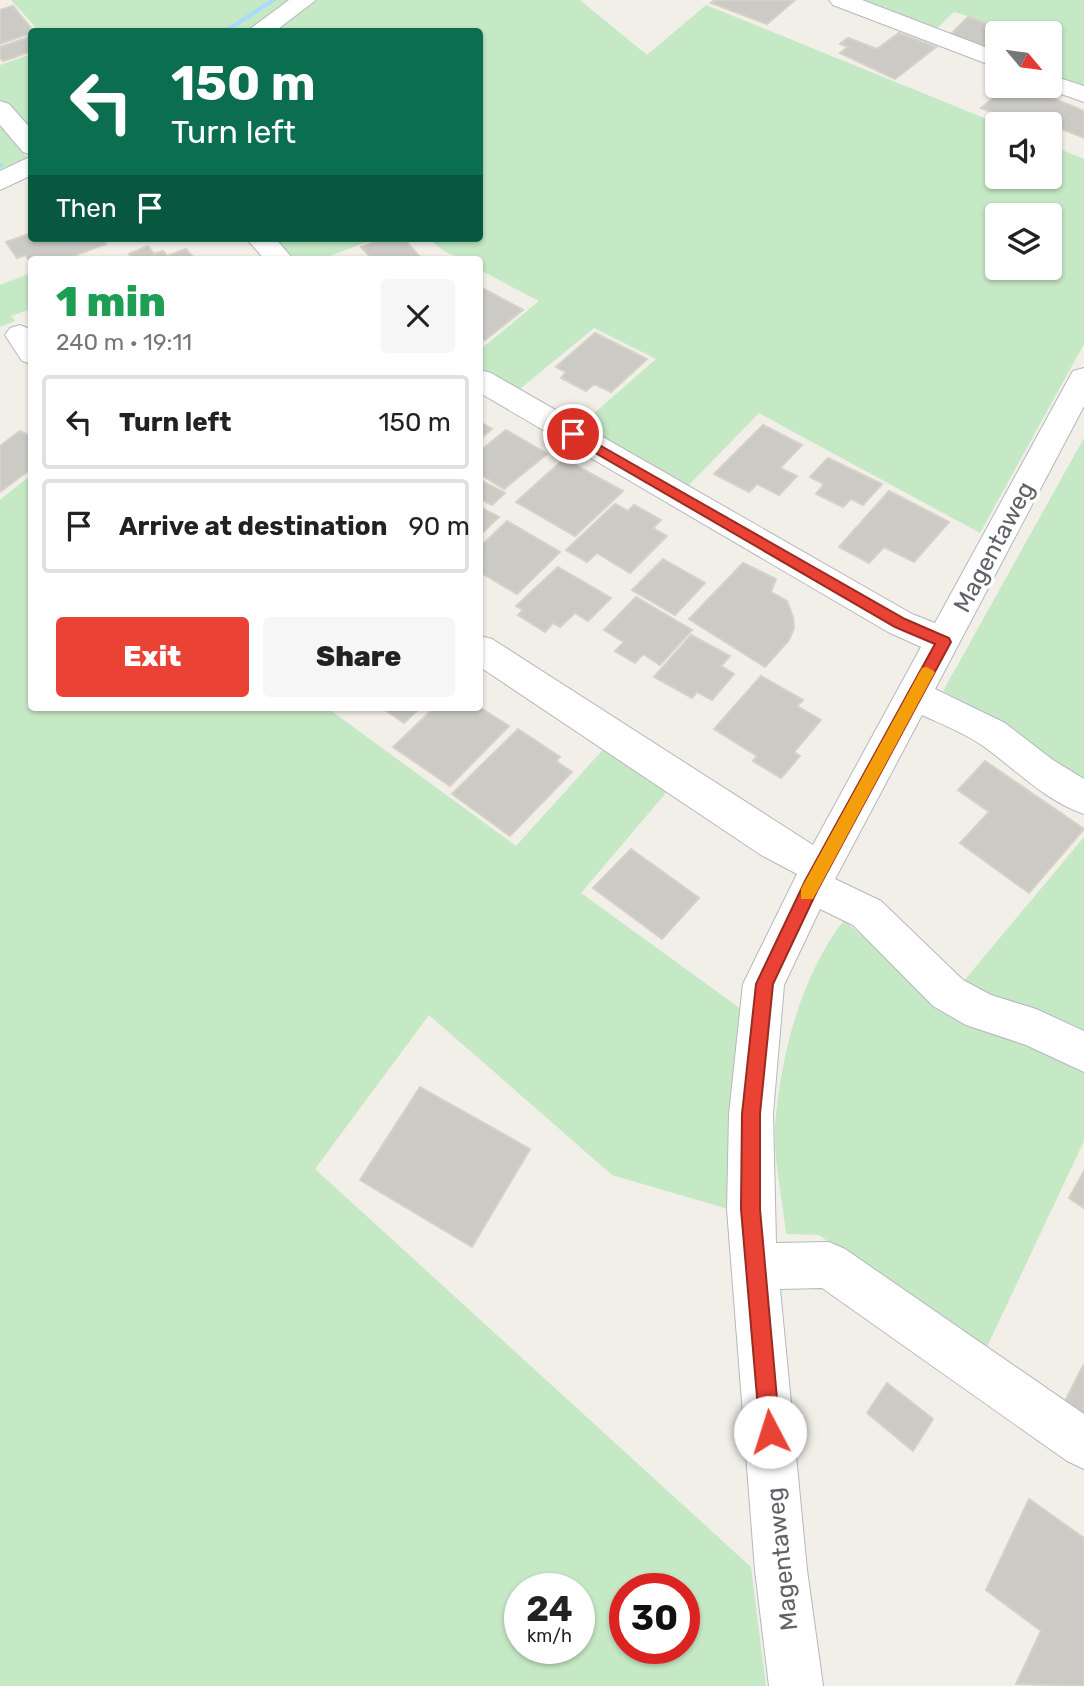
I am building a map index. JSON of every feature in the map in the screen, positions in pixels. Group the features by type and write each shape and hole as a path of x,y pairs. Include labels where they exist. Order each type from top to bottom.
{"street":[{"path":"264,28 304,0"},
{"path":"841,0 985,56"},
{"path":"1062,87 1084,95"},
{"path":"0,109 28,142"},
{"path":"0,182 28,166"},
{"path":"264,242 276,256"},
{"name":"Magentaweg","path":"796,1686 781,1570 750,1209 751,1114 764,984 816,877 1084,378"},
{"path":"483,382 900,623 944,642"},
{"path":"483,651 775,843 816,877 867,913 948,993 981,1011 1036,1029 1084,1052"},
{"path":"915,695 992,733 1040,771 1084,798"},
{"path":"756,1266 829,1265 1084,1444"}],"green space":[{"path":"11,0 297,0 254,28 36,28"},
{"path":"312,0 580,0 647,55 706,5 985,118 985,189 1062,189 1062,150 1084,159 1084,344 980,533 759,413 686,488 576,429 656,359 594,328 515,393 483,374 483,348 539,301 483,272 483,256 452,255 433,242 483,242 483,28 271,28"},
{"path":"852,0 1084,0 1084,90 1062,82 1062,21 985,21 954,12 935,30"},
{"path":"28,55 28,133 0,99 0,65"},
{"path":"0,121 27,158 23,165 0,178"},
{"path":"277,242 367,242 330,256 289,256"},
{"path":"28,274 28,310 11,316 15,321 0,327 0,285"},
{"path":"1084,438 1084,783 1005,724 943,691"},
{"path":"28,477 28,711 331,711 516,846 608,744 671,787 581,893 745,1012 728,1209 612,1175 429,1015 315,1169 751,1567 766,1686 0,1686 0,500"},
{"path":"1084,837 1084,1041 958,988"},
{"path":"844,920 959,1022 1050,1051 1084,1073 1084,1141 984,1353 819,1235 786,1234 775,1138 782,1072 804,992"}],"building":[{"path":"715,0 795,0 767,24 711,3"},
{"path":"13,6 31,28 28,28 28,34 0,44 0,10"},
{"path":"968,17 985,23 985,47 950,35"},
{"path":"899,33 936,47 895,79 840,53 848,47 840,44 848,38 877,49"},
{"path":"28,37 28,52 3,61 0,58 0,47"},
{"path":"994,98 1052,98 1084,111 1084,138 1062,129 1062,112 991,112 981,108"},
{"path":"28,234 28,242 106,244 73,256 28,256 28,259 25,255 17,258 6,242"},
{"path":"374,242 407,242 419,256 369,256 361,247"},
{"path":"148,246 154,254 163,251 167,256 131,256 129,254"},
{"path":"186,249 192,256 167,256"},
{"path":"483,290 523,310 485,340 483,339"},
{"path":"595,333 647,359 611,392 594,384 586,391 561,378 566,372 556,367"},
{"path":"483,424 492,429 483,436"},
{"path":"763,425 802,445 780,468 797,476 779,495 757,484 749,492 714,474"},
{"path":"506,430 547,454 504,489 483,476 483,449"},
{"path":"20,431 28,435 28,471 0,492 0,446"},
{"path":"828,458 882,484 863,505 851,499 843,507 816,494 824,484 810,477"},
{"path":"564,459 623,491 575,536 516,502"},
{"path":"483,482 505,493 492,505 483,500"},
{"path":"889,491 949,522 914,562 884,547 869,563 839,547"},
{"path":"615,504 628,511 634,505 661,520 653,528 667,536 630,573 597,553 587,562 566,550"},
{"path":"483,509 499,517 483,532"},
{"path":"507,521 560,552 517,594 483,574 483,544"},
{"path":"663,559 705,583 675,615 632,590"},
{"path":"743,563 776,579 771,592 787,601 793,617 794,628 789,640 765,667 689,619"},
{"path":"558,567 611,598 588,621 575,613 560,627 553,623 545,632 518,615 523,610 516,606"},
{"path":"636,597 692,630 660,665 643,654 635,663 615,651 624,642 604,630"},
{"path":"691,635 730,656 721,666 734,674 712,700 697,692 692,698 654,677"},
{"path":"761,676 803,700 797,706 821,720 794,752 800,756 781,778 753,761 757,756 714,729"},
{"path":"483,710 509,726 450,786 393,747 431,711"},
{"path":"387,711 417,711 404,723"},
{"path":"518,729 560,757 556,761 572,772 510,836 452,794"},
{"path":"985,761 1084,829 1029,893 960,843 989,812 958,790"},
{"path":"631,849 699,898 662,939 593,888"},
{"path":"420,1087 530,1149 472,1247 360,1180"},
{"path":"1084,1171 1084,1208 1069,1198"},
{"path":"1084,1364 1084,1426 1061,1409"},
{"path":"887,1383 933,1419 913,1451 867,1413"},
{"path":"1029,1499 1084,1538 1084,1686 1016,1684 1041,1631 986,1590"}],"waterway":[{"path":"229,28 274,0"}],"slow traffic":[{"path":"807,894 927,672"}],"route":[{"path":"573,434 900,623 944,642 811,886 764,984 751,1114 750,1209 770,1432"}]}
